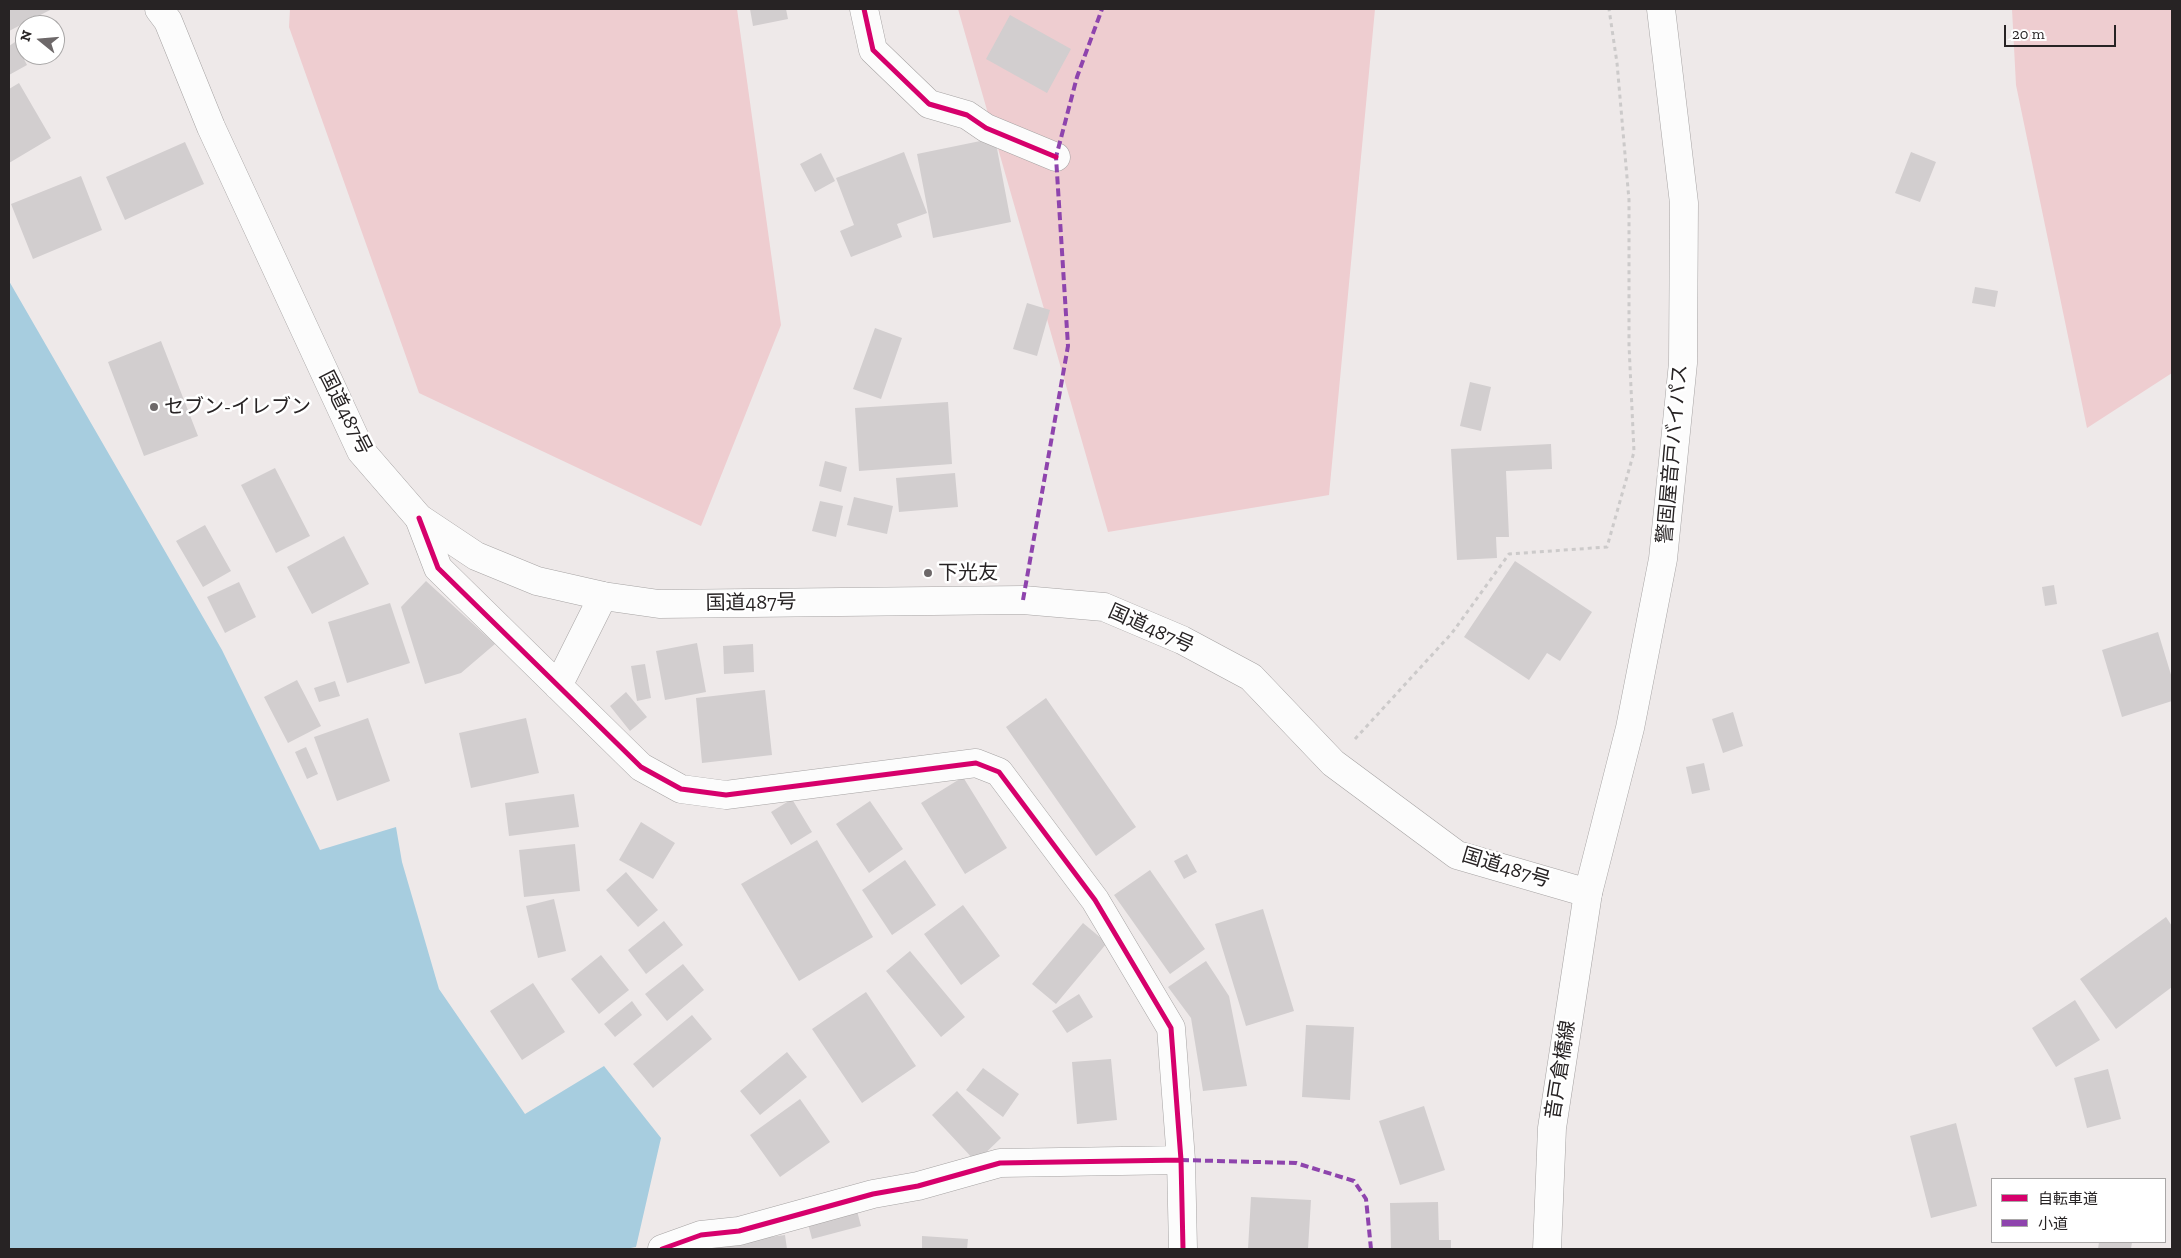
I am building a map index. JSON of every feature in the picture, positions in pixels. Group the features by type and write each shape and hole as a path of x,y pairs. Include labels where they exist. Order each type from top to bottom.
{"main road":[{"name":"国道487号","path":"159,9 168,21 215,135 361,451 419,518 476,556 537,581 603,596 659,604 1023,600 1104,607 1182,640 1251,677 1333,763 1457,855 1588,893"},
{"path":"864,9 873,50 928,104 968,115 986,128 1056,157"},
{"name":"警固屋音戸バイパス","path":"1588,893 1630,728 1663,559 1683,363 1684,203 1661,9"},
{"path":"419,518 438,568 641,767 681,789 726,795 976,762 999,772 1095,900 1171,1028 1181,1160 1183,1249"},
{"path":"558,686 603,596"},
{"name":"音戸倉橋線","path":"1547,1249 1552,1128 1588,893"},
{"path":"662,1249 701,1235 740,1231 873,1194 918,1186 1000,1163 1181,1160"}],"path":[{"path":"1333,763 1452,633 1509,554 1607,547 1634,452 1629,345 1629,200 1617,63 1609,9"}],"shaded area":[{"path":"290,9 737,9 781,325 701,526 419,393 289,27"},
{"path":"958,9 1375,9 1329,495 1108,532"},
{"path":"2012,9 2172,9 2172,373 2087,428 2016,85"}],"water":[{"path":"9,281 222,650 320,850 396,827 402,862 439,989 525,1114 604,1066 661,1138 636,1247 625,1249 9,1249"}],"building":[{"path":"9,9 52,9 40,15 15,15 15,28 9,31"},
{"path":"750,9 786,9 788,19 753,26"},
{"path":"1010,15 1071,49 1047,93 986,59"},
{"path":"15,42 15,65 27,65 9,75 9,46"},
{"path":"19,83 51,138 9,163 9,89"},
{"path":"995,138 1011,222 933,238 917,154"},
{"path":"185,142 204,184 125,220 106,177"},
{"path":"904,152 927,213 897,224 902,237 851,257 840,231 854,225 836,178"},
{"path":"1911,152 1936,162 1920,202 1895,193"},
{"path":"821,153 835,181 815,192 800,164"},
{"path":"81,176 102,230 33,259 11,204"},
{"path":"1975,287 1998,291 1995,307 1972,303"},
{"path":"1027,303 1050,310 1037,356 1013,349"},
{"path":"875,328 902,338 881,399 853,389"},
{"path":"161,341 198,436 144,456 108,362"},
{"path":"1470,382 1491,387 1481,431 1460,426"},
{"path":"948,402 952,464 859,471 855,408"},
{"path":"1551,444 1552,469 1506,471 1509,537 1496,537 1497,558 1457,560 1451,449"},
{"path":"825,461 847,467 841,492 819,486"},
{"path":"275,468 310,536 276,553 241,485"},
{"path":"955,473 958,507 899,512 896,478"},
{"path":"854,497 893,506 887,534 847,525"},
{"path":"820,501 843,506 836,537 812,531"},
{"path":"205,525 231,571 203,587 176,541"},
{"path":"344,536 369,584 312,614 287,567"},
{"path":"1515,561 1592,612 1560,661 1547,653 1529,680 1464,637"},
{"path":"426,581 495,644 461,673 425,684 401,607"},
{"path":"239,582 256,617 225,633 207,597"},
{"path":"2054,585 2057,604 2045,606 2042,587"},
{"path":"390,603 410,663 347,683 328,622"},
{"path":"2158,632 2172,678 2172,701 2122,717 2102,650"},
{"path":"697,643 706,692 665,700 656,651"},
{"path":"753,644 754,672 724,674 723,646"},
{"path":"645,664 651,698 637,701 631,666"},
{"path":"297,680 321,726 288,743 264,697"},
{"path":"335,681 340,696 319,702 314,688"},
{"path":"765,690 772,755 702,763 696,698"},
{"path":"626,692 647,717 630,731 610,706"},
{"path":"1046,698 1136,827 1096,856 1006,727"},
{"path":"1733,712 1743,746 1723,753 1712,719"},
{"path":"368,718 390,781 337,801 314,737"},
{"path":"526,718 539,773 471,788 459,733"},
{"path":"306,747 318,774 307,779 295,752"},
{"path":"1704,763 1710,790 1692,794 1686,767"},
{"path":"963,777 1007,848 965,874 921,803"},
{"path":"574,794 579,827 509,836 505,803"},
{"path":"792,799 812,832 791,845 771,812"},
{"path":"870,801 903,849 869,873 836,824"},
{"path":"641,822 675,843 653,879 619,860"},
{"path":"817,840 873,937 799,981 741,884"},
{"path":"575,844 580,891 524,897 519,850"},
{"path":"1187,854 1197,872 1184,879 1174,861"},
{"path":"905,860 936,905 892,935 862,890"},
{"path":"1150,870 1205,949 1170,974 1114,895"},
{"path":"626,872 658,910 638,927 606,890"},
{"path":"554,899 566,951 538,958 526,906"},
{"path":"963,905 1000,956 961,985 924,934"},
{"path":"1263,909 1294,1011 1246,1026 1215,924"},
{"path":"2166,917 2172,926 2172,987 2116,1029 2080,979"},
{"path":"664,921 683,945 646,974 628,950"},
{"path":"1083,923 1107,943 1056,1004 1032,984"},
{"path":"910,951 965,1017 941,1037 886,971"},
{"path":"601,955 629,990 599,1014 571,979"},
{"path":"1206,961 1229,996 1247,1086 1203,1091 1191,1018 1168,987"},
{"path":"683,964 704,990 667,1021 645,994"},
{"path":"533,983 565,1032 522,1060 490,1011"},
{"path":"866,992 916,1066 862,1103 812,1029"},
{"path":"1079,994 1093,1017 1067,1033 1052,1011"},
{"path":"2075,1000 2100,1040 2056,1067 2032,1028"},
{"path":"632,1001 642,1015 615,1037 604,1024"},
{"path":"692,1015 712,1039 653,1088 633,1064"},
{"path":"1306,1025 1354,1027 1350,1100 1302,1097"},
{"path":"787,1052 807,1077 760,1115 740,1091"},
{"path":"1111,1059 1117,1120 1077,1124 1072,1062"},
{"path":"983,1068 1019,1094 1003,1117 966,1090"},
{"path":"2108,1069 2121,1119 2087,1128 2074,1078"},
{"path":"957,1091 1001,1138 976,1162 932,1115"},
{"path":"800,1099 830,1142 780,1177 750,1135"},
{"path":"1424,1106 1445,1170 1400,1185 1379,1121"},
{"path":"1956,1123 1977,1206 1931,1218 1910,1136"},
{"path":"1251,1197 1311,1200 1308,1249 1248,1249"},
{"path":"1438,1202 1439,1240 1451,1240 1451,1249 1391,1249 1390,1203"},
{"path":"856,1207 861,1226 812,1239 807,1220"},
{"path":"785,1235 787,1249 709,1249 708,1245"},
{"path":"922,1236 968,1239 967,1249 922,1249"},
{"path":"2099,1243 2132,1243 2131,1249 2098,1249"}],"marked path":[{"path":"1023,600 1068,346 1056,157 1077,77 1102,9"},
{"path":"1181,1160 1296,1163 1354,1181 1366,1199 1371,1249"}],"cycle path":[{"path":"864,9 873,50 929,104 967,115 986,128 1056,157"},
{"path":"419,518 438,568 641,767 681,789 726,795 976,763 999,772 1095,900 1171,1028 1181,1160 1183,1249"},
{"path":"662,1249 701,1235 739,1231 873,1194 918,1186 1000,1163 1181,1160"}],"place":[{"name":"セブン-イレブン","path":"154,407"},
{"name":"下光友","path":"928,573"}]}
